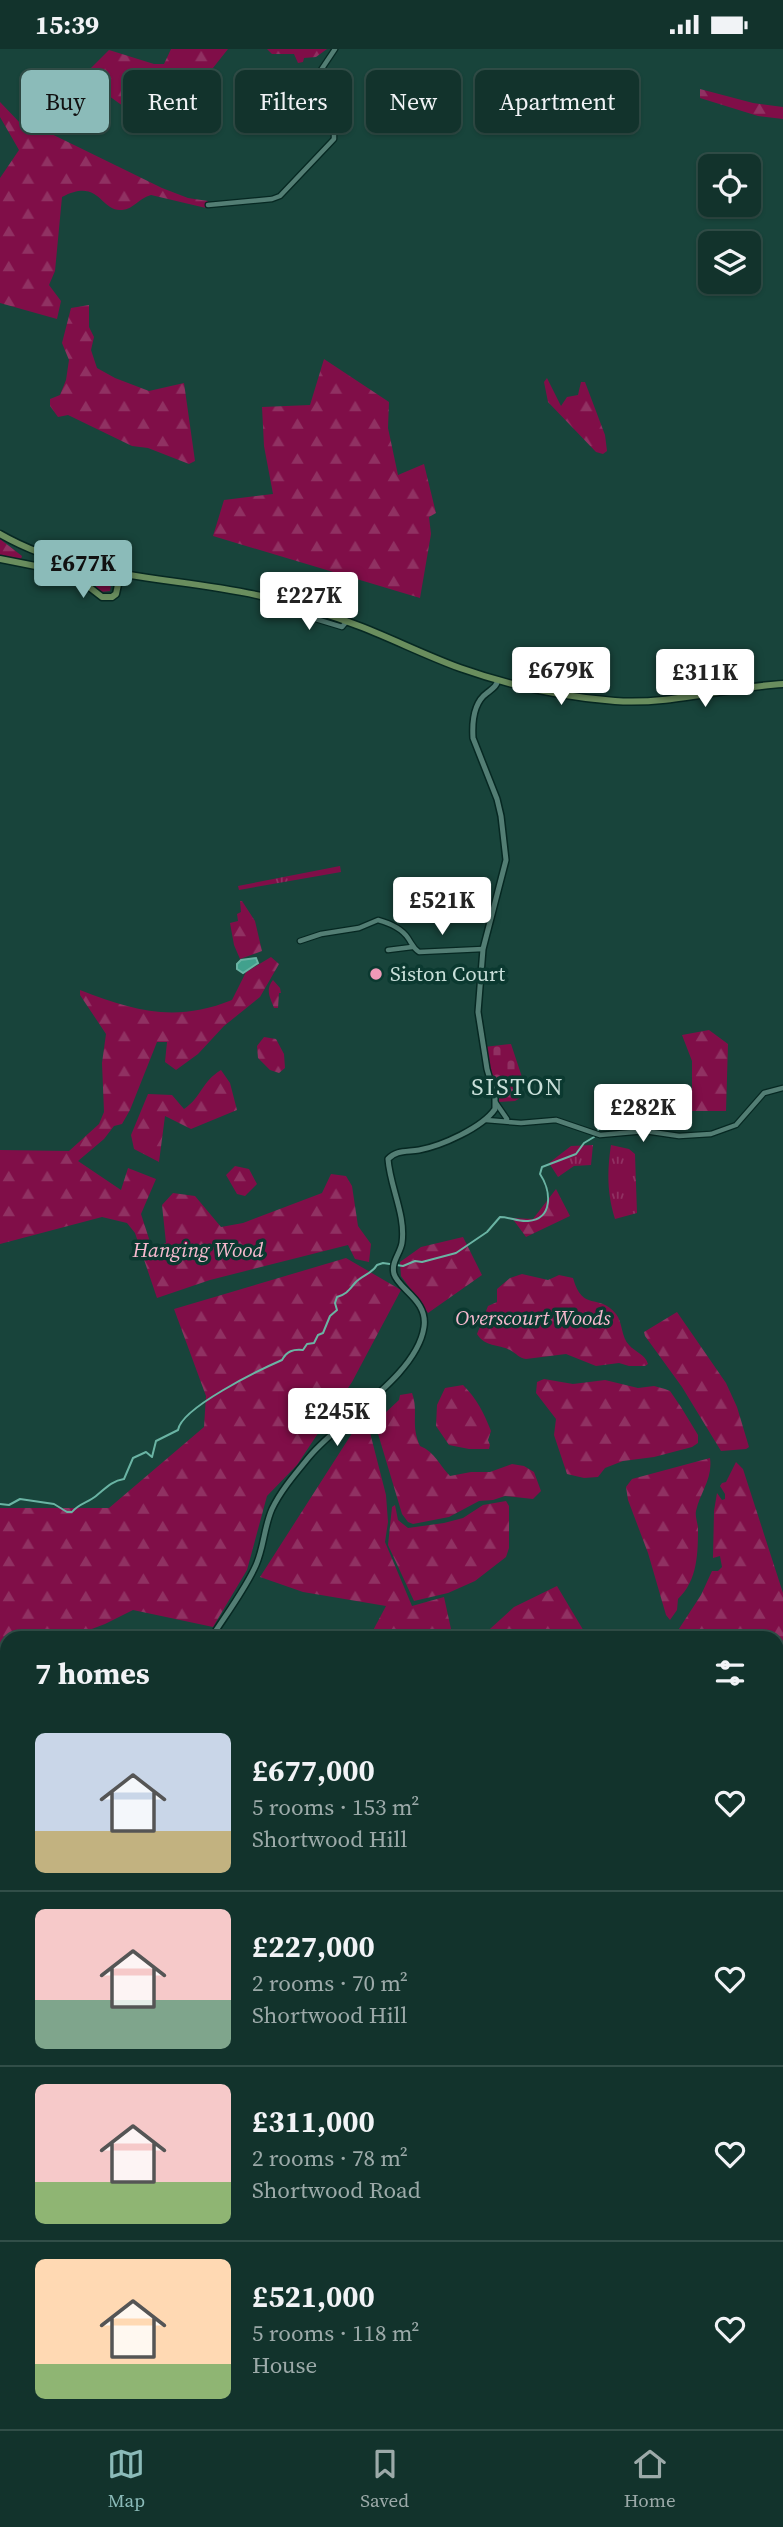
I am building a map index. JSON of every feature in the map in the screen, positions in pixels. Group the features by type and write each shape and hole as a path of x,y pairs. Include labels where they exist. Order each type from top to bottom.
{"main road":[{"path":"0,534 57,560 120,575 204,586 286,602 348,621 495,679 601,700 634,702 783,684"},
{"path":"0,559 71,573 97,595 107,598 116,594 120,575"}],"street":[{"path":"208,205 281,196 334,139 334,131 302,89 320,73 335,49"},
{"path":"495,679 496,685 487,692 475,710 473,738 497,799 506,860 483,949 478,1024 496,1103 507,1120"},
{"path":"300,941 321,934 359,928 379,920 401,930 410,940 412,947 419,952 483,949"},
{"path":"388,950 412,947"},
{"path":"485,1119 522,1123 556,1120 600,1135 645,1131 679,1136 711,1134 736,1125 764,1093 783,1088"},
{"path":"215,1631 256,1565 272,1510 291,1480 311,1454 392,1382 419,1341 425,1326 423,1314 409,1291 397,1279 394,1266 402,1244 401,1224 388,1159 401,1152 438,1145 485,1119 495,1109 496,1103"}],"green space":[{"path":"171,49 228,49 211,70 123,70 123,106 109,96 109,70 89,70 109,50 154,64 164,64"},
{"path":"267,49 327,49 316,57 304,58 303,62 298,63 294,54 272,54"},
{"path":"700,89 753,103 783,107 783,119 758,116 700,98"},
{"path":"0,102 21,124 21,133 50,133 162,188 188,198 208,201 206,208 151,195 122,210 109,206 92,193 84,191 62,197 55,271 49,285 61,301 57,319 0,303 0,178 19,150 0,117"},
{"path":"89,305 89,327 94,337 91,350 97,368 149,391 184,383 195,461 189,464 148,448 132,446 68,415 58,417 50,406 50,399 60,395 66,380 69,360 62,343 71,308"},
{"path":"324,359 389,402 388,428 398,475 424,464 436,513 429,517 431,534 420,598 213,536 224,500 273,494 264,446 262,407 310,405"},
{"path":"547,378 561,406 567,397 578,395 581,382 585,382 605,435 607,451 603,454 596,452 548,402 544,382"},
{"path":"0,539 22,556 21,559 0,557"},
{"path":"73,569 106,581 111,585 110,591 100,592 93,583"},
{"path":"340,866 341,872 239,890 238,886"},
{"path":"240,901 255,921 262,951 240,959 230,923 238,921"},
{"name":"Hanging Wood","path":"271,957 279,964 260,997 224,1026 198,1054 176,1070 165,1062 167,1042 157,1042 122,1124 114,1126 104,1139 78,1161 121,1190 128,1168 156,1179 141,1214 151,1245 149,1248 166,1243 162,1205 173,1193 195,1196 221,1227 243,1223 322,1193 331,1174 346,1176 352,1186 358,1226 371,1244 369,1262 355,1259 348,1245 210,1280 157,1298 135,1233 127,1223 102,1217 0,1244 0,1150 69,1151 99,1124 104,1112 102,1063 106,1034 80,995 80,990 137,1008 192,1011 232,1000 246,972"},
{"path":"273,980 281,993 278,1008 274,1008 269,994"},
{"path":"709,1030 728,1044 726,1111 692,1111 692,1061 682,1035"},
{"path":"264,1037 276,1039 284,1054 285,1068 279,1073 270,1070 258,1058 257,1046"},
{"path":"511,1044 524,1083 519,1086 522,1097 515,1101 499,1102 484,1047"},
{"path":"221,1070 230,1083 237,1110 191,1129 165,1116 159,1162 134,1149 131,1135 148,1094 172,1095 184,1109 195,1100 209,1079"},
{"path":"593,1145 591,1165 574,1166 558,1177 549,1163 571,1146"},
{"path":"611,1145 629,1149 635,1154 637,1213 615,1219 608,1182"},
{"path":"235,1166 249,1169 257,1184 245,1196 237,1194 226,1175"},
{"path":"556,1189 570,1216 526,1237 512,1218 533,1219"},
{"path":"463,1237 482,1275 428,1313 401,1276 400,1262 421,1247"},
{"path":"346,1258 401,1290 352,1382 297,1465 267,1496 247,1570 213,1627 133,1610 86,1631 0,1631 0,1508 109,1508 204,1427 206,1396 174,1309"},
{"name":"Overscourt Woods","path":"522,1274 548,1280 559,1275 573,1278 581,1295 603,1304 616,1314 626,1342 645,1358 648,1364 629,1366 619,1363 596,1366 566,1354 526,1359 484,1341 477,1334 488,1306 497,1302 497,1289 510,1278"},
{"path":"677,1312 726,1383 737,1407 749,1447 746,1449 721,1451 682,1387 645,1336 644,1332"},
{"path":"544,1379 573,1384 605,1380 638,1388 654,1386 670,1391 698,1435 698,1443 654,1457 623,1461 605,1468 598,1477 584,1478 567,1474 554,1435 556,1419 536,1393 537,1382"},
{"path":"463,1385 483,1412 491,1431 489,1449 449,1445 436,1426 437,1405 445,1388"},
{"path":"412,1393 420,1446 433,1455 450,1476 490,1472 512,1464 524,1466 534,1472 541,1491 533,1499 505,1496 479,1501 449,1517 413,1524 408,1522 402,1514 373,1417 378,1413 384,1414 399,1400 400,1395"},
{"path":"365,1413 386,1495 388,1522 385,1542 412,1606 444,1597 451,1631 373,1631 386,1606 303,1592 260,1577"},
{"path":"710,1458 708,1479 696,1511 696,1565 690,1583 678,1599 677,1610 670,1620 666,1615 626,1487 632,1479"},
{"path":"736,1462 743,1469 783,1593 783,1631 678,1631 701,1595 712,1571 718,1571 722,1567 720,1556 713,1558 714,1511 717,1493 722,1500 725,1499 720,1486 726,1482"},
{"path":"506,1501 509,1506 509,1548 506,1557 475,1581 448,1593 414,1601 388,1545 392,1507 395,1505 398,1520 408,1528 463,1518 483,1505"},
{"path":"557,1586 584,1631 488,1631 514,1607"}],"shaded area":[{"path":"256,958 258,963 243,973 237,969 241,960"}],"waterway":[{"path":"0,1504 9,1505 20,1499 54,1504 72,1512 112,1483 124,1479 133,1458 146,1452 152,1457 156,1441 178,1430 182,1421 206,1401 282,1360 291,1351 303,1350 307,1344 314,1343 318,1335 323,1333 330,1316 337,1310 337,1297 346,1293 377,1265 383,1263 403,1266 456,1253 487,1232 500,1217 528,1221 542,1215 548,1203 548,1195 540,1174 542,1167 576,1154 584,1143 594,1137"}],"place":[{"name":"Siston Court","path":"376,974"}],"district":[{"name":"SISTON","path":"518,1087"}]}
